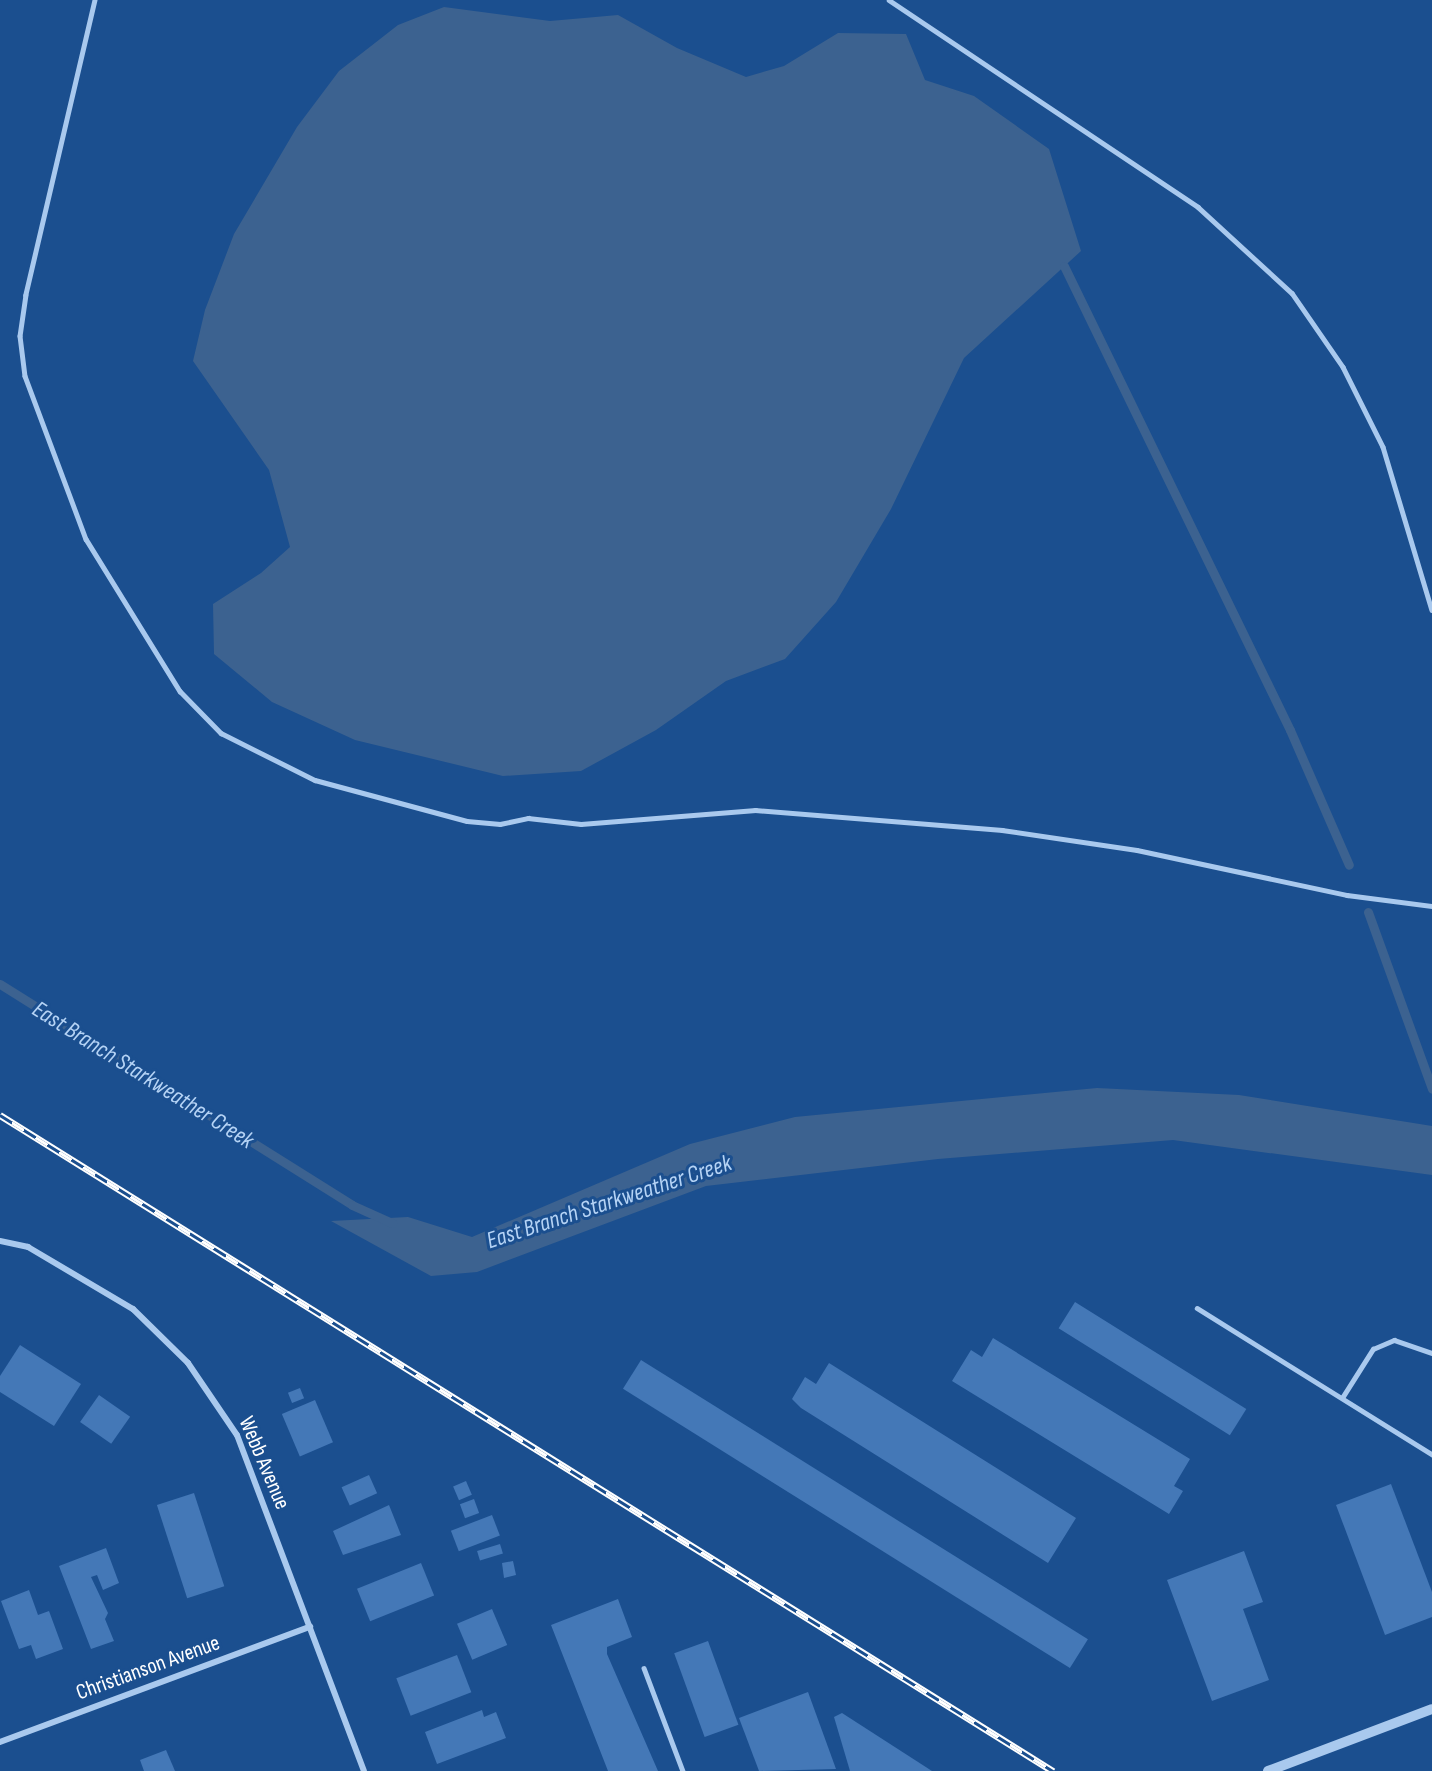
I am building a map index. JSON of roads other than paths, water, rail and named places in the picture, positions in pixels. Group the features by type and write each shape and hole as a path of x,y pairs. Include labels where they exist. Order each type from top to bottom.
{"street":[{"name":"Webb Avenue","path":"0,1241 28,1247 133,1309 188,1364 237,1435 364,1771"},
{"name":"Christianson Avenue","path":"0,1742 310,1627"},
{"path":"1268,1771 1432,1709"}],"lane":[{"path":"95,0 26,295 20,336 25,376 86,539 180,691 221,733 315,780 467,821 500,824 528,818 580,824 755,810 1002,830 1137,850 1347,895 1432,906"},
{"path":"889,0 1198,207 1292,293 1343,367 1383,447 1432,610"},
{"path":"1197,1308 1432,1454"},
{"path":"1342,1398 1373,1349 1394,1340 1432,1353"},
{"path":"644,1668 683,1771"}],"water":[{"path":"444,7 550,21 618,15 677,48 746,77 784,66 838,33 906,34 925,80 974,96 1049,149 1081,251 964,358 891,509 836,602 785,659 726,681 656,730 581,771 503,776 355,740 272,702 214,654 213,604 261,573 290,547 269,470 193,361 205,310 234,234 297,127 339,71 398,25"},
{"path":"1097,1088 1239,1095 1432,1126 1432,1175 1173,1140 938,1159 706,1186 477,1272 431,1276 331,1221 408,1217 472,1237 690,1144 795,1117"}],"waterway":[{"path":"1064,266 1290,730 1349,865"},
{"path":"1368,912 1432,1089"},
{"name":"East Branch Starkweather Creek","path":"0,984 352,1205 392,1223"}],"railway":[{"path":"0,1115 1053,1771"}]}
